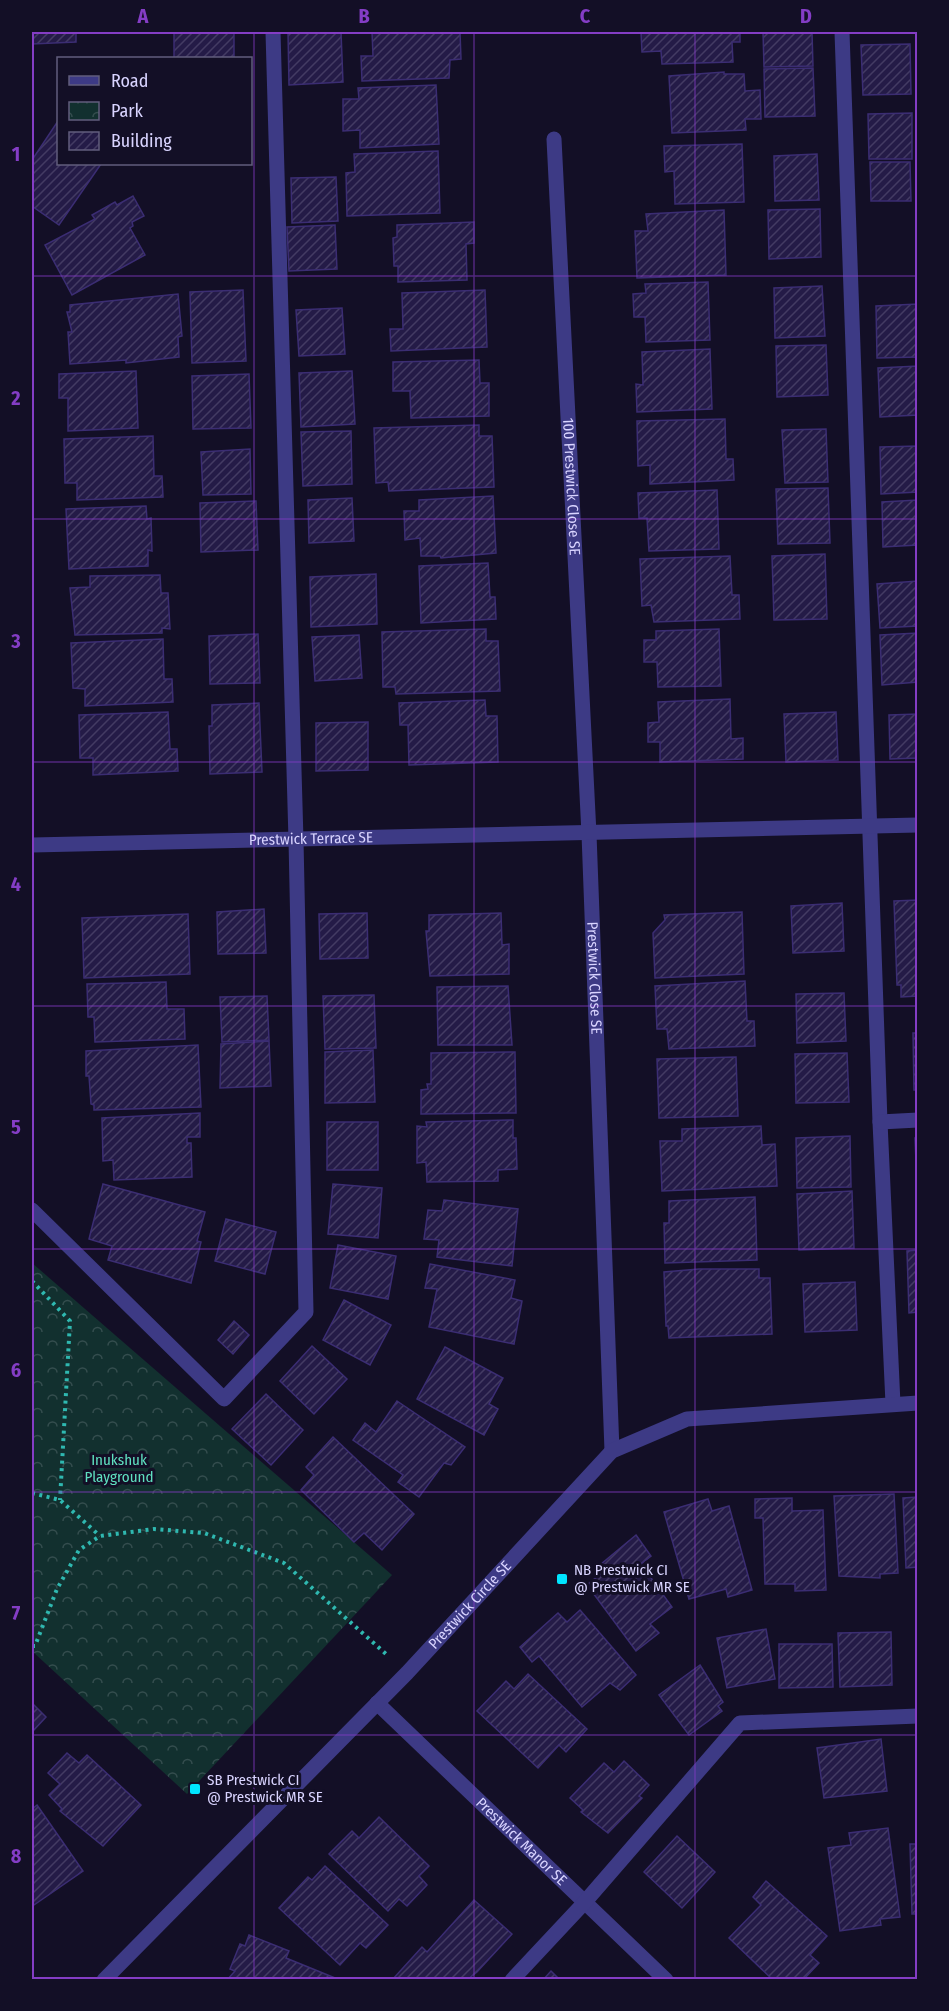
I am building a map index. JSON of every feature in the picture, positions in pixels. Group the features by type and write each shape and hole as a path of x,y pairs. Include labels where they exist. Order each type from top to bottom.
{"street":[{"path":"32,1210 224,1399 306,1312 296,840 273,32"},
{"path":"842,32 869,827 893,1404"},
{"name":"100 Prestwick Close SE","path":"554,139 589,834"},
{"path":"589,834 918,825"},
{"name":"Prestwick Terrace SE","path":"32,845 589,834"},
{"name":"Prestwick Close SE","path":"589,834 612,1451"},
{"path":"880,1122 918,1120"},
{"name":"Prestwick Circle SE","path":"104,1980 407,1673 612,1451 687,1419 918,1403"},
{"name":"Prestwick Manor SE","path":"377,1703 666,1980"},
{"path":"512,1980 584,1903 740,1723 918,1716"}],"path":[{"path":"32,1281 70,1321 60,1500"},
{"path":"32,1493 60,1500 100,1536"},
{"path":"32,1646 35,1646 57,1588 79,1550 100,1536 154,1529 204,1533 284,1563 407,1673"}],"green space":[{"name":"Inukshuk Playground","path":"32,1263 392,1575 187,1794 32,1651"}],"building":[{"path":"32,32 76,32 76,42 32,44"},
{"path":"174,32 234,32 234,57 174,57"},
{"path":"288,32 341,32 343,82 289,85"},
{"path":"372,32 460,32 461,59 450,60 449,78 362,81 361,56 373,56"},
{"path":"641,32 740,32 740,42 732,42 733,62 662,64 661,51 642,52"},
{"path":"763,32 812,32 813,66 764,67"},
{"path":"910,44 911,94 863,95 861,45"},
{"path":"813,68 815,116 765,117 764,69"},
{"path":"724,72 724,74 744,74 745,91 760,90 761,119 745,119 746,130 672,133 669,76"},
{"path":"436,85 439,144 360,148 360,130 343,131 343,99 359,99 358,88"},
{"path":"912,113 912,159 869,159 868,114"},
{"path":"57,122 57,165 100,165 59,225 32,206 32,160"},
{"path":"742,144 744,202 675,204 674,171 665,172 664,146"},
{"path":"438,151 440,213 347,216 346,173 355,172 354,154"},
{"path":"817,154 819,200 775,201 774,156"},
{"path":"870,162 910,162 911,201 871,201"},
{"path":"336,177 338,221 292,223 291,178"},
{"path":"133,196 144,216 132,222 133,226 130,228 145,255 72,295 45,245 95,219 92,215 115,202 117,205"},
{"path":"820,209 821,257 769,259 768,210"},
{"path":"724,210 726,275 637,278 635,231 648,231 646,214"},
{"path":"474,222 474,243 466,244 467,280 398,282 398,266 394,266 393,238 397,237 397,225"},
{"path":"335,225 337,269 289,271 287,227"},
{"path":"708,282 710,340 646,342 645,317 634,317 633,294 646,293 645,284"},
{"path":"822,286 825,336 775,338 774,288"},
{"path":"243,290 246,361 192,363 190,292"},
{"path":"485,290 487,347 391,351 390,329 403,329 402,293"},
{"path":"178,294 182,336 178,337 179,357 126,363 126,360 70,364 68,332 72,332 67,312 70,312 70,305"},
{"path":"918,304 918,357 877,358 876,306"},
{"path":"342,308 345,354 299,356 296,310"},
{"path":"826,345 828,395 777,397 776,346"},
{"path":"710,349 712,409 637,412 636,384 643,385 642,352"},
{"path":"479,360 480,383 489,383 489,416 411,418 410,391 393,391 393,362"},
{"path":"918,366 918,415 880,417 878,368"},
{"path":"136,371 138,428 68,431 68,398 59,398 59,374"},
{"path":"352,371 355,424 301,427 299,373"},
{"path":"249,374 251,428 193,429 192,376"},
{"path":"725,419 726,459 733,459 734,480 650,484 650,465 638,466 637,421"},
{"path":"479,425 479,436 492,436 494,487 389,491 388,482 376,483 374,428"},
{"path":"826,429 828,482 785,483 782,430"},
{"path":"351,431 352,484 303,486 301,432"},
{"path":"153,436 154,476 162,476 163,497 77,500 77,483 65,483 64,439"},
{"path":"918,446 918,492 881,494 880,447"},
{"path":"250,449 251,494 203,495 201,452"},
{"path":"828,488 830,543 778,544 776,489"},
{"path":"717,490 719,549 649,551 647,518 639,518 638,493"},
{"path":"493,496 496,553 441,558 440,556 421,556 420,538 405,540 404,511 419,511 419,500"},
{"path":"352,498 354,541 309,543 308,500"},
{"path":"918,500 918,545 883,547 882,502"},
{"path":"256,501 258,550 201,552 200,503"},
{"path":"146,506 147,519 151,518 152,551 148,550 148,566 69,569 66,509"},
{"path":"825,554 827,619 774,620 772,556"},
{"path":"730,556 732,595 739,595 740,619 654,622 651,605 642,606 640,559"},
{"path":"488,563 490,597 495,597 496,619 421,623 419,566"},
{"path":"376,574 377,624 311,627 310,577"},
{"path":"160,575 161,593 168,593 170,629 162,628 162,633 75,635 70,588 90,587 90,576"},
{"path":"918,581 918,626 880,628 877,584"},
{"path":"486,629 486,641 498,641 500,691 396,694 395,687 383,687 382,632"},
{"path":"719,629 721,686 658,687 657,662 644,662 644,640 656,640 656,631"},
{"path":"918,633 918,682 882,685 880,635"},
{"path":"258,634 260,683 210,684 209,636"},
{"path":"359,635 362,678 315,681 312,637"},
{"path":"163,639 164,679 172,679 173,702 85,706 85,689 73,688 71,643"},
{"path":"730,699 731,739 743,738 743,759 660,762 660,742 648,742 648,723 659,722 658,702"},
{"path":"485,700 486,716 497,716 498,762 409,765 408,725 400,725 399,703"},
{"path":"259,703 262,772 210,774 209,726 212,726 212,705"},
{"path":"168,712 170,749 177,749 178,771 93,775 93,758 80,758 79,715"},
{"path":"836,712 838,760 786,762 784,714"},
{"path":"918,714 918,758 890,759 889,715"},
{"path":"368,722 368,770 316,771 316,723"},
{"path":"918,900 918,996 901,997 901,985 897,985 894,901"},
{"path":"842,903 844,951 793,953 791,906"},
{"path":"264,909 266,953 218,954 217,912"},
{"path":"742,912 744,974 655,978 653,933 665,920 664,915"},
{"path":"367,913 368,958 320,959 319,914"},
{"path":"501,913 502,945 509,944 509,974 430,976 426,931 429,931 429,915"},
{"path":"188,914 190,974 84,978 82,918"},
{"path":"745,981 747,1021 754,1021 755,1046 669,1049 667,1029 657,1029 655,986"},
{"path":"166,982 167,1009 184,1009 185,1039 95,1042 94,1017 88,1017 87,984"},
{"path":"508,986 512,1045 438,1045 437,987"},
{"path":"844,993 846,1041 797,1043 796,994"},
{"path":"374,995 376,1048 325,1049 323,996"},
{"path":"267,996 269,1040 222,1042 220,997"},
{"path":"913,1033 918,1033 918,1090 914,1090"},
{"path":"269,1041 271,1086 220,1088 221,1044"},
{"path":"198,1045 201,1107 94,1110 94,1105 91,1104 89,1076 86,1076 86,1051"},
{"path":"373,1050 375,1102 325,1103 325,1052"},
{"path":"515,1052 516,1113 421,1114 421,1090 428,1089 427,1084 431,1084 431,1053"},
{"path":"847,1053 849,1102 796,1103 795,1054"},
{"path":"736,1057 738,1116 659,1118 657,1059"},
{"path":"200,1113 200,1137 187,1137 187,1143 191,1143 192,1177 114,1180 113,1160 103,1161 102,1118"},
{"path":"513,1120 517,1169 498,1170 498,1181 427,1182 426,1162 417,1163 417,1126 427,1127 426,1122"},
{"path":"327,1122 378,1122 378,1170 327,1170"},
{"path":"761,1126 762,1145 775,1144 777,1186 662,1191 660,1141 682,1141 682,1129"},
{"path":"850,1136 851,1187 797,1188 796,1138"},
{"path":"915,1138 918,1138 917,1186"},
{"path":"103,1184 205,1212 197,1241 201,1242 191,1283 108,1260 112,1246 89,1239"},
{"path":"333,1184 382,1188 378,1238 328,1234"},
{"path":"852,1191 854,1248 799,1250 797,1194"},
{"path":"755,1197 757,1260 665,1263 664,1223 669,1223 669,1201"},
{"path":"444,1200 518,1209 512,1266 437,1257 439,1240 424,1239 428,1210 442,1211"},
{"path":"226,1219 276,1232 265,1274 215,1261"},
{"path":"338,1245 396,1256 388,1299 330,1288"},
{"path":"918,1250 918,1312 909,1313 907,1251"},
{"path":"430,1264 515,1280 511,1298 522,1301 514,1344 429,1327 437,1289 425,1288"},
{"path":"699,1269 759,1269 759,1278 770,1278 772,1334 669,1338 668,1326 666,1326 664,1272"},
{"path":"855,1282 857,1330 805,1332 803,1284"},
{"path":"344,1300 391,1325 370,1365 323,1340"},
{"path":"234,1321 249,1335 233,1354 218,1340"},
{"path":"312,1346 347,1379 314,1414 280,1381"},
{"path":"445,1347 503,1378 489,1404 498,1409 484,1435 417,1399"},
{"path":"266,1394 303,1430 271,1465 232,1429"},
{"path":"397,1401 465,1447 451,1465 444,1463 419,1497 398,1482 403,1475 353,1440 365,1423 376,1432"},
{"path":"333,1437 414,1514 382,1550 364,1533 354,1542 301,1490 314,1475 306,1467"},
{"path":"894,1494 898,1573 880,1574 880,1578 839,1576 834,1496"},
{"path":"918,1497 918,1567 906,1568 903,1498"},
{"path":"792,1498 792,1511 823,1510 826,1590 795,1591 795,1584 765,1584 763,1518 755,1518 755,1499"},
{"path":"708,1499 712,1511 729,1506 752,1590 728,1597 726,1589 689,1599 664,1512"},
{"path":"636,1535 651,1556 641,1564 672,1607 650,1624 659,1633 636,1651 587,1585 604,1571 600,1565"},
{"path":"580,1610 636,1675 620,1690 610,1683 582,1707 539,1656 532,1662 520,1647 558,1613 567,1622"},
{"path":"766,1629 775,1679 727,1688 717,1638"},
{"path":"891,1632 892,1685 840,1687 838,1633"},
{"path":"779,1644 832,1644 833,1687 779,1688"},
{"path":"700,1665 723,1702 718,1706 722,1711 689,1735 659,1695"},
{"path":"528,1674 587,1729 566,1752 559,1745 538,1768 477,1711 506,1681 514,1689"},
{"path":"32,1703 46,1717 32,1732"},
{"path":"881,1739 887,1791 824,1798 817,1748"},
{"path":"67,1753 79,1763 87,1755 141,1805 103,1846 60,1811 62,1809 49,1795 60,1784 48,1773"},
{"path":"624,1761 649,1785 639,1796 642,1798 608,1833 581,1812 583,1810 570,1798 604,1763 614,1772"},
{"path":"37,1805 83,1871 34,1905 32,1901 32,1809"},
{"path":"379,1817 429,1866 419,1876 427,1885 407,1906 399,1899 388,1911 329,1854 352,1831 359,1838"},
{"path":"888,1828 900,1917 880,1919 881,1925 840,1931 828,1848 851,1845 849,1833"},
{"path":"677,1836 715,1872 682,1908 644,1872"},
{"path":"910,1844 918,1844 918,1914 912,1914"},
{"path":"325,1866 388,1925 366,1948 360,1943 340,1965 279,1908 308,1877 312,1880"},
{"path":"766,1881 827,1936 810,1955 819,1963 803,1980 773,1980 729,1938 761,1905 753,1897"},
{"path":"474,1900 512,1934 477,1972 467,1980 392,1980 422,1947 427,1952"},
{"path":"249,1935 289,1951 286,1958 340,1980 227,1980 235,1971 230,1969 240,1944 245,1946"},
{"path":"551,1971 560,1980 543,1980"}],"place":[{"name":"NB Prestwick CI @ Prestwick MR SE","path":"562,1579"},
{"name":"SB Prestwick CI @ Prestwick MR SE","path":"195,1789"}]}
